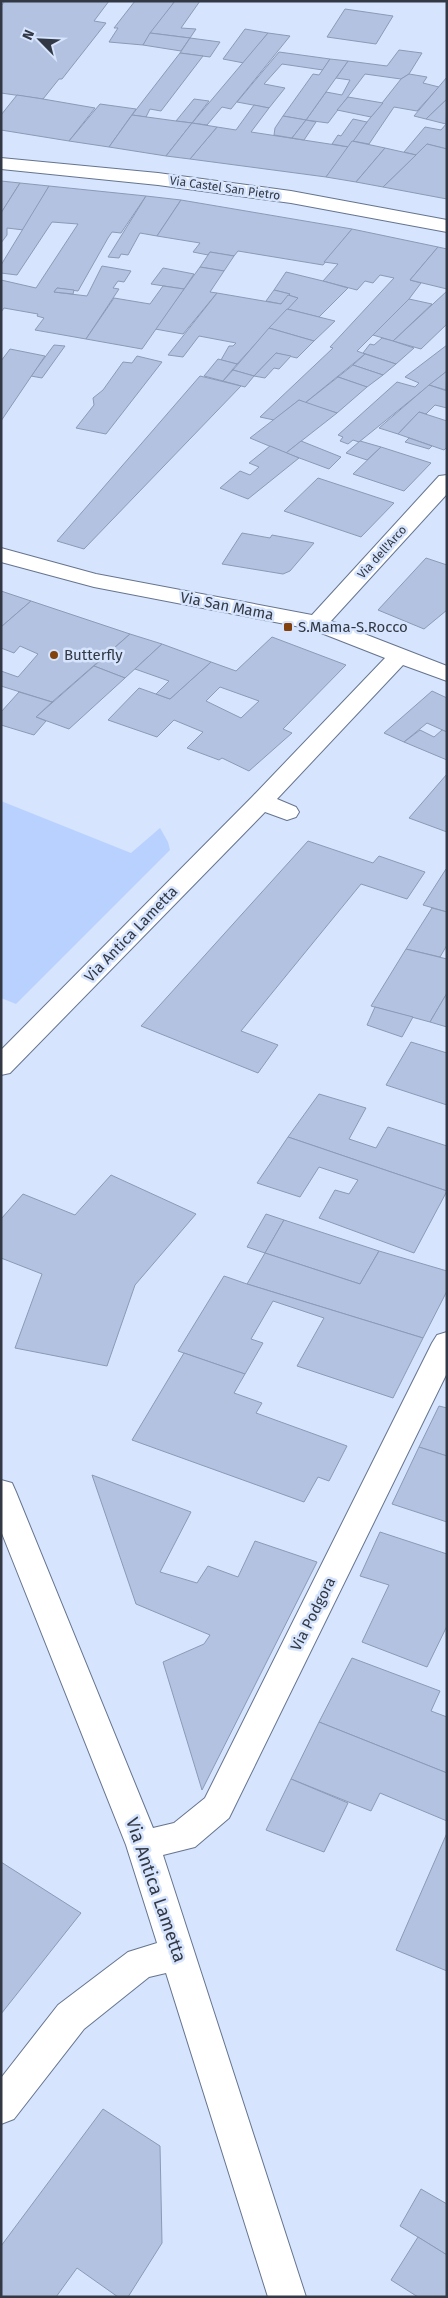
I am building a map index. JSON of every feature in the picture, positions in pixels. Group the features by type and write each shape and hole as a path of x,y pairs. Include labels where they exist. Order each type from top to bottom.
{"street":[{"name":"Via Castel San Pietro","path":"1,163 158,179 291,197 447,226"},
{"name":"Via dell'Arco","path":"317,623 447,481"},
{"name":"Via San Mama","path":"1,555 94,580 317,623 447,674"},
{"name":"Via Antica Lametta","path":"1,1066 261,802 400,655"},
{"path":"261,802 287,812"},
{"name":"Via Podgora","path":"143,1845 184,1836 217,1808 447,1343"},
{"name":"Via Antica Lametta","path":"1,1492 143,1845 287,2297"},
{"path":"1,2107 71,2017 140,1963 178,1954"}],"shaded area":[{"path":"1,801 131,853 160,828 170,850 16,1004 1,998"}],"building":[{"path":"5,1 109,1 94,21 106,23 62,79 59,79 43,99 1,93 1,6"},
{"path":"135,1 175,1 143,45 109,42 118,28 114,28"},
{"path":"175,1 200,1 181,28 196,29 190,38 150,33"},
{"path":"345,9 393,16 376,44 327,37"},
{"path":"245,29 268,33 244,63 223,59"},
{"path":"150,33 190,38 181,51 143,45"},
{"path":"268,33 290,36 231,109 222,107 207,125 192,123"},
{"path":"190,38 220,42 210,57 180,53"},
{"path":"399,50 422,53 409,74 401,79 365,74 328,123 306,120 326,92 342,95 350,80 336,78 348,61 387,66"},
{"path":"279,52 330,59 323,70 282,64 264,84 285,88 269,108 237,102"},
{"path":"180,53 203,56 161,111 150,109 146,117 132,115"},
{"path":"330,59 348,61 306,120 283,116 313,74 319,75"},
{"path":"409,74 427,77 423,83 439,87 417,111 394,107 369,144 352,141 401,79"},
{"path":"447,77 447,99 426,119 414,116"},
{"path":"17,95 95,108 69,141 1,130 1,115"},
{"path":"348,97 383,103 371,117 337,110"},
{"path":"194,99 209,101 192,123 176,121"},
{"path":"447,99 446,124 426,119"},
{"path":"100,104 136,109 109,147 69,141"},
{"path":"254,105 269,108 251,132 349,147 326,177 190,159 217,127 236,130"},
{"path":"132,115 192,123 166,156 109,147"},
{"path":"283,116 306,120 292,138 274,135 275,128"},
{"path":"353,119 367,122 349,147 332,144 338,135 341,136"},
{"path":"306,120 316,122 304,140 292,138"},
{"path":"192,123 217,127 190,159 166,156"},
{"path":"447,123 447,149 427,144 416,155 404,152 425,127 441,130"},
{"path":"352,141 385,148 356,182 326,177"},
{"path":"427,144 447,149 447,199 383,187"},
{"path":"385,148 416,155 383,187 356,182"},
{"path":"1,181 20,183 1,213"},
{"path":"20,183 49,186 24,230 7,228 7,235 1,243 1,213"},
{"path":"49,186 146,196 121,233 112,232 78,291 57,288 54,292 87,296 102,266 131,271 124,282 118,281 113,288 119,289 86,339 35,330 44,318 37,316 38,314 4,308 1,312 1,280 36,288 78,224 52,222 17,275 1,273 1,265"},
{"path":"146,196 181,200 157,236 140,233 128,255 121,254 119,258 108,257"},
{"path":"181,200 352,229 323,265 238,251 234,256 210,252 208,255 193,252 200,243 157,236"},
{"path":"352,229 438,247 410,280 421,283 409,299 357,351 365,354 305,403 299,400 274,420 260,417 333,348 330,347 394,278 380,275 373,283 365,281 357,290 323,281 338,264 324,262"},
{"path":"438,247 447,249 447,289 410,280"},
{"path":"210,252 234,256 224,271 200,267"},
{"path":"200,267 224,271 210,292 217,293 183,334 155,329"},
{"path":"163,268 194,274 184,289 151,284"},
{"path":"286,272 348,288 319,317 287,309 298,298 274,290"},
{"path":"163,286 184,289 142,349 86,339 114,298 150,304"},
{"path":"57,288 74,290 73,294 54,292"},
{"path":"274,290 290,294 281,304 266,301"},
{"path":"447,291 447,324 421,349 393,341"},
{"path":"217,293 281,304 288,295 298,298 237,364 221,360 229,346 233,346 236,343 199,336 183,357 168,355"},
{"path":"409,299 432,304 393,341 373,335"},
{"path":"287,309 335,321 314,341 269,328"},
{"path":"269,328 314,341 297,358 276,353 254,376 233,370"},
{"path":"382,338 414,348 396,364 363,353 370,344 374,345"},
{"path":"54,345 65,346 42,378 31,376"},
{"path":"447,345 447,371 359,442 353,440 348,444 340,441 343,437 338,435 397,382 415,387 419,383 405,377"},
{"path":"10,349 45,356 1,421 1,361"},
{"path":"276,353 291,356 279,369 274,368 265,378 254,376"},
{"path":"365,354 396,364 383,375 353,365"},
{"path":"137,356 162,362 106,434 76,428 94,405 93,398 103,390 123,362 132,363"},
{"path":"218,359 237,364 223,381 204,376"},
{"path":"353,365 383,375 367,387 338,377"},
{"path":"233,370 254,376 245,387 223,381"},
{"path":"447,371 446,390 429,385"},
{"path":"200,376 241,386 84,549 57,541"},
{"path":"338,377 367,387 337,413 305,403"},
{"path":"429,385 447,391 447,408 435,405 426,414 419,412 398,434 379,428"},
{"path":"299,400 337,413 286,453 250,438"},
{"path":"419,412 447,421 447,447 444,450 398,434"},
{"path":"409,438 432,446 429,449 405,442"},
{"path":"301,441 341,457 329,469 286,453"},
{"path":"360,441 381,447 367,460 346,453"},
{"path":"270,446 299,458 248,499 220,488 240,471 250,475 259,467 249,463"},
{"path":"381,447 431,463 404,491 353,474"},
{"path":"318,478 394,503 361,537 284,511"},
{"path":"242,533 270,538 272,535 314,543 290,571 283,574 222,564"},
{"path":"426,558 447,565 447,610 424,629 378,610"},
{"path":"1,591 31,601 1,627"},
{"path":"31,601 130,634 52,702 1,686 1,671 18,677 38,654 20,646 14,653 1,648 1,627"},
{"path":"130,634 162,644 125,678 94,666"},
{"path":"272,637 346,665 283,729 292,733 249,771 222,758 219,760 187,748 203,732 174,720 157,737 108,720 139,688 170,699 211,662 236,671","holes":["220,687 259,701 241,718 206,701"]},
{"path":"162,644 211,662 170,699 156,694 169,681 135,669"},
{"path":"94,666 125,678 69,729 36,717"},
{"path":"432,691 447,698 447,732 427,723 404,742 384,733"},
{"path":"19,692 52,702 36,717 46,721 34,735 1,725 1,712"},
{"path":"420,730 434,737 442,730 447,732 447,760 404,742"},
{"path":"447,774 447,832 409,818"},
{"path":"308,841 373,863 379,856 425,872 407,899 361,884 241,1031 278,1045 258,1073 141,1026"},
{"path":"447,870 447,912 423,905"},
{"path":"432,908 447,912 447,945 440,957 406,949"},
{"path":"406,949 447,959 447,993 430,1022 371,1006"},
{"path":"447,993 447,1027 430,1022"},
{"path":"375,1007 413,1017 402,1037 367,1025"},
{"path":"411,1042 447,1053 447,1105 386,1085"},
{"path":"319,1094 366,1108 349,1139 376,1148 388,1127 447,1146 447,1191 288,1137"},
{"path":"288,1137 447,1191 414,1253 319,1218 335,1190 349,1194 358,1180 319,1167 300,1197 257,1183"},
{"path":"111,1175 196,1214 135,1285 107,1366 15,1348 42,1274 1,1258 1,1219 23,1194 75,1215"},
{"path":"266,1214 284,1220 265,1253 247,1247"},
{"path":"284,1220 379,1251 360,1284 265,1253"},
{"path":"379,1251 447,1271 447,1291 423,1338 247,1284 265,1253 360,1284"},
{"path":"224,1276 423,1338 393,1398 297,1366 324,1318 273,1301 251,1339 263,1343 245,1374 178,1351"},
{"path":"184,1353 245,1374 234,1393 262,1403 256,1413 347,1446 329,1481 318,1477 304,1502 132,1440"},
{"path":"439,1406 447,1408 447,1456 419,1447"},
{"path":"419,1447 447,1456 447,1522 392,1504"},
{"path":"92,1475 191,1512 160,1572 197,1583 208,1566 238,1577 255,1541 317,1562 202,1790 163,1662 204,1644 210,1635 136,1604"},
{"path":"380,1532 447,1554 447,1626 427,1667 362,1642 389,1585 360,1576"},
{"path":"352,1658 440,1691 431,1711 447,1717 447,1773 319,1722"},
{"path":"319,1722 447,1773 447,1821 380,1793 371,1811 291,1779"},
{"path":"291,1779 348,1803 324,1852 266,1830"},
{"path":"447,1833 447,1971 396,1950"},
{"path":"1,1862 81,1913 1,2014"},
{"path":"103,2109 160,2146 162,2243 128,2297 118,2297 77,2268 56,2297 1,2297 1,2246"},
{"path":"421,2189 447,2204 447,2255 400,2226"},
{"path":"418,2237 447,2255 447,2297 418,2297 391,2280"}],"place":[{"name":"S.Mama-S.Rocco","path":"288,627"},
{"name":"Butterfly","path":"54,655"}]}
